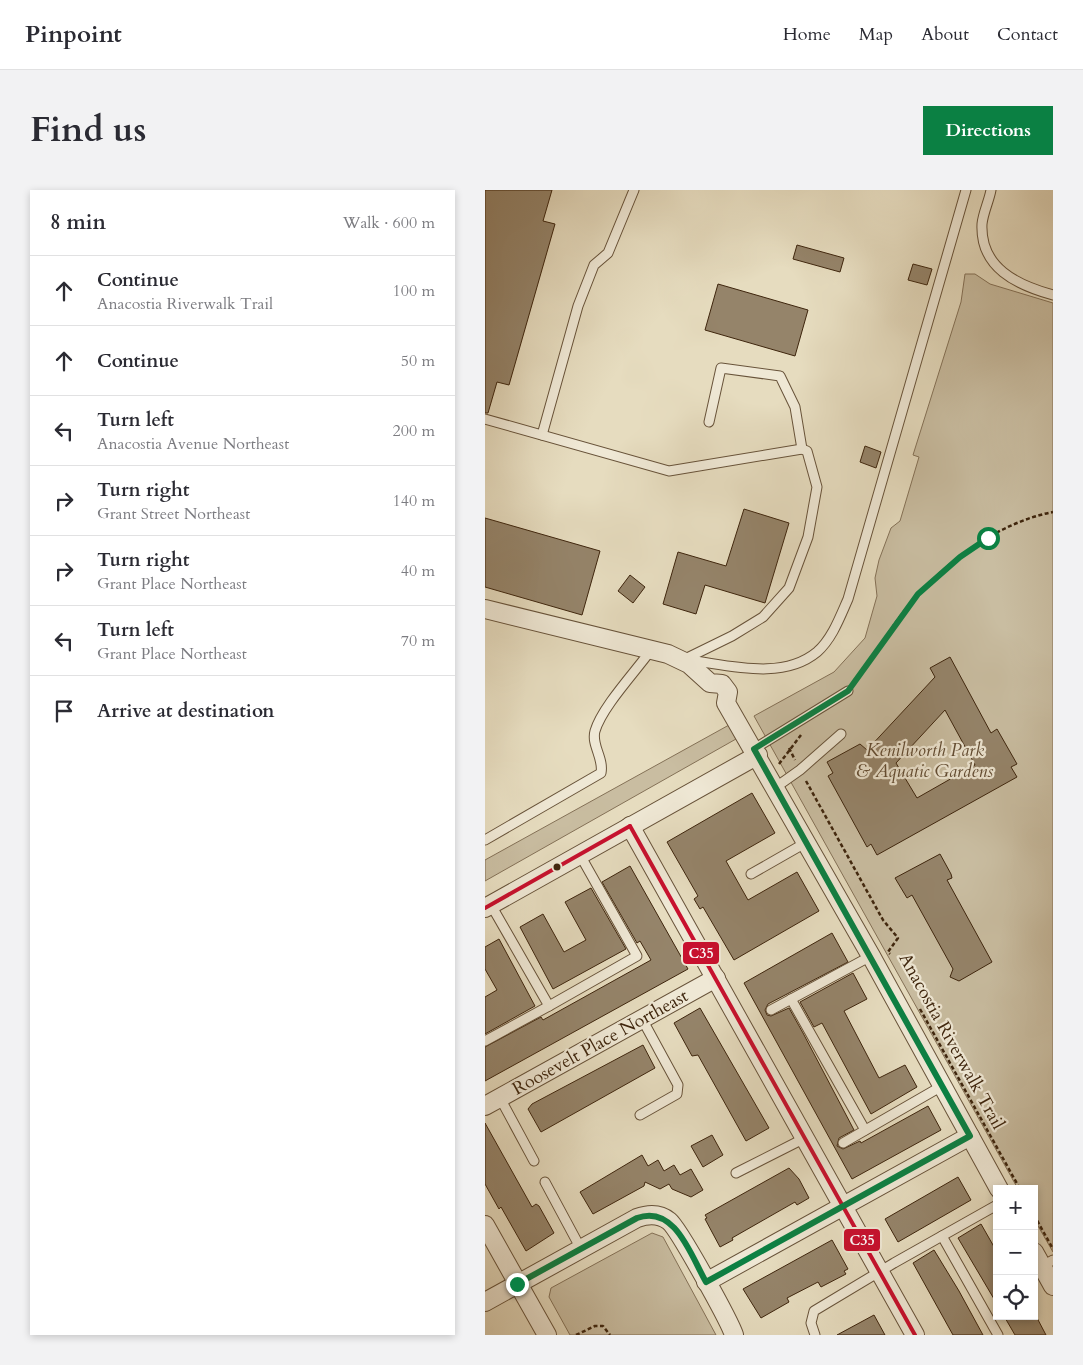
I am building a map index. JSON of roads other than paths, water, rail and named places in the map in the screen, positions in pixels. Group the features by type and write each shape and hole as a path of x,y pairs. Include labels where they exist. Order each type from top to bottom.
{"street":[{"path":"485,609 651,650 683,660 694,667 710,683 709,692 714,699 726,703 776,787 997,1185"},
{"path":"488,906 631,826 756,752"},
{"path":"631,826 915,1335"},
{"name":"Roosevelt Place Northeast","path":"485,1106 715,978"},
{"path":"706,1282 843,1208 970,1136"},
{"path":"485,1302 637,1218 645,1215 657,1215 669,1221 675,1227 734,1335"},
{"path":"485,1225 547,1335"},
{"path":"1043,1259 1053,1286"}],"lane":[{"path":"543,435 578,306 595,265 608,253 634,190"},
{"path":"683,660 771,670 793,666 817,651 833,630 848,599 966,190"},
{"path":"991,190 982,224 986,249 996,267 1010,279 1029,288 1053,295"},
{"path":"709,422 721,368 780,376 795,407 802,449"},
{"path":"485,419 669,471 802,449 807,451 817,487 808,537 789,588 763,616 732,636 683,660"},
{"path":"485,840 601,773 603,766 594,738 595,730 606,710 651,650"},
{"path":"756,752 848,691"},
{"path":"776,787 800,770 841,734"},
{"path":"751,874 807,842"},
{"path":"485,1041 637,956 580,855"},
{"path":"488,906 549,1006"},
{"path":"771,1010 871,956"},
{"path":"791,999 865,1130"},
{"path":"640,1115 677,1094 679,1085 642,1019"},
{"path":"843,1142 942,1086"},
{"path":"500,1098 535,1161"},
{"path":"736,1173 805,1138"},
{"path":"545,1182 581,1249"},
{"path":"815,1335 811,1323 814,1311 879,1271 993,1207"},
{"path":"942,1236 998,1335"}],"park label":[{"name":"Kenilworth Park & Aquatic Gardens","path":"925,760"}]}
